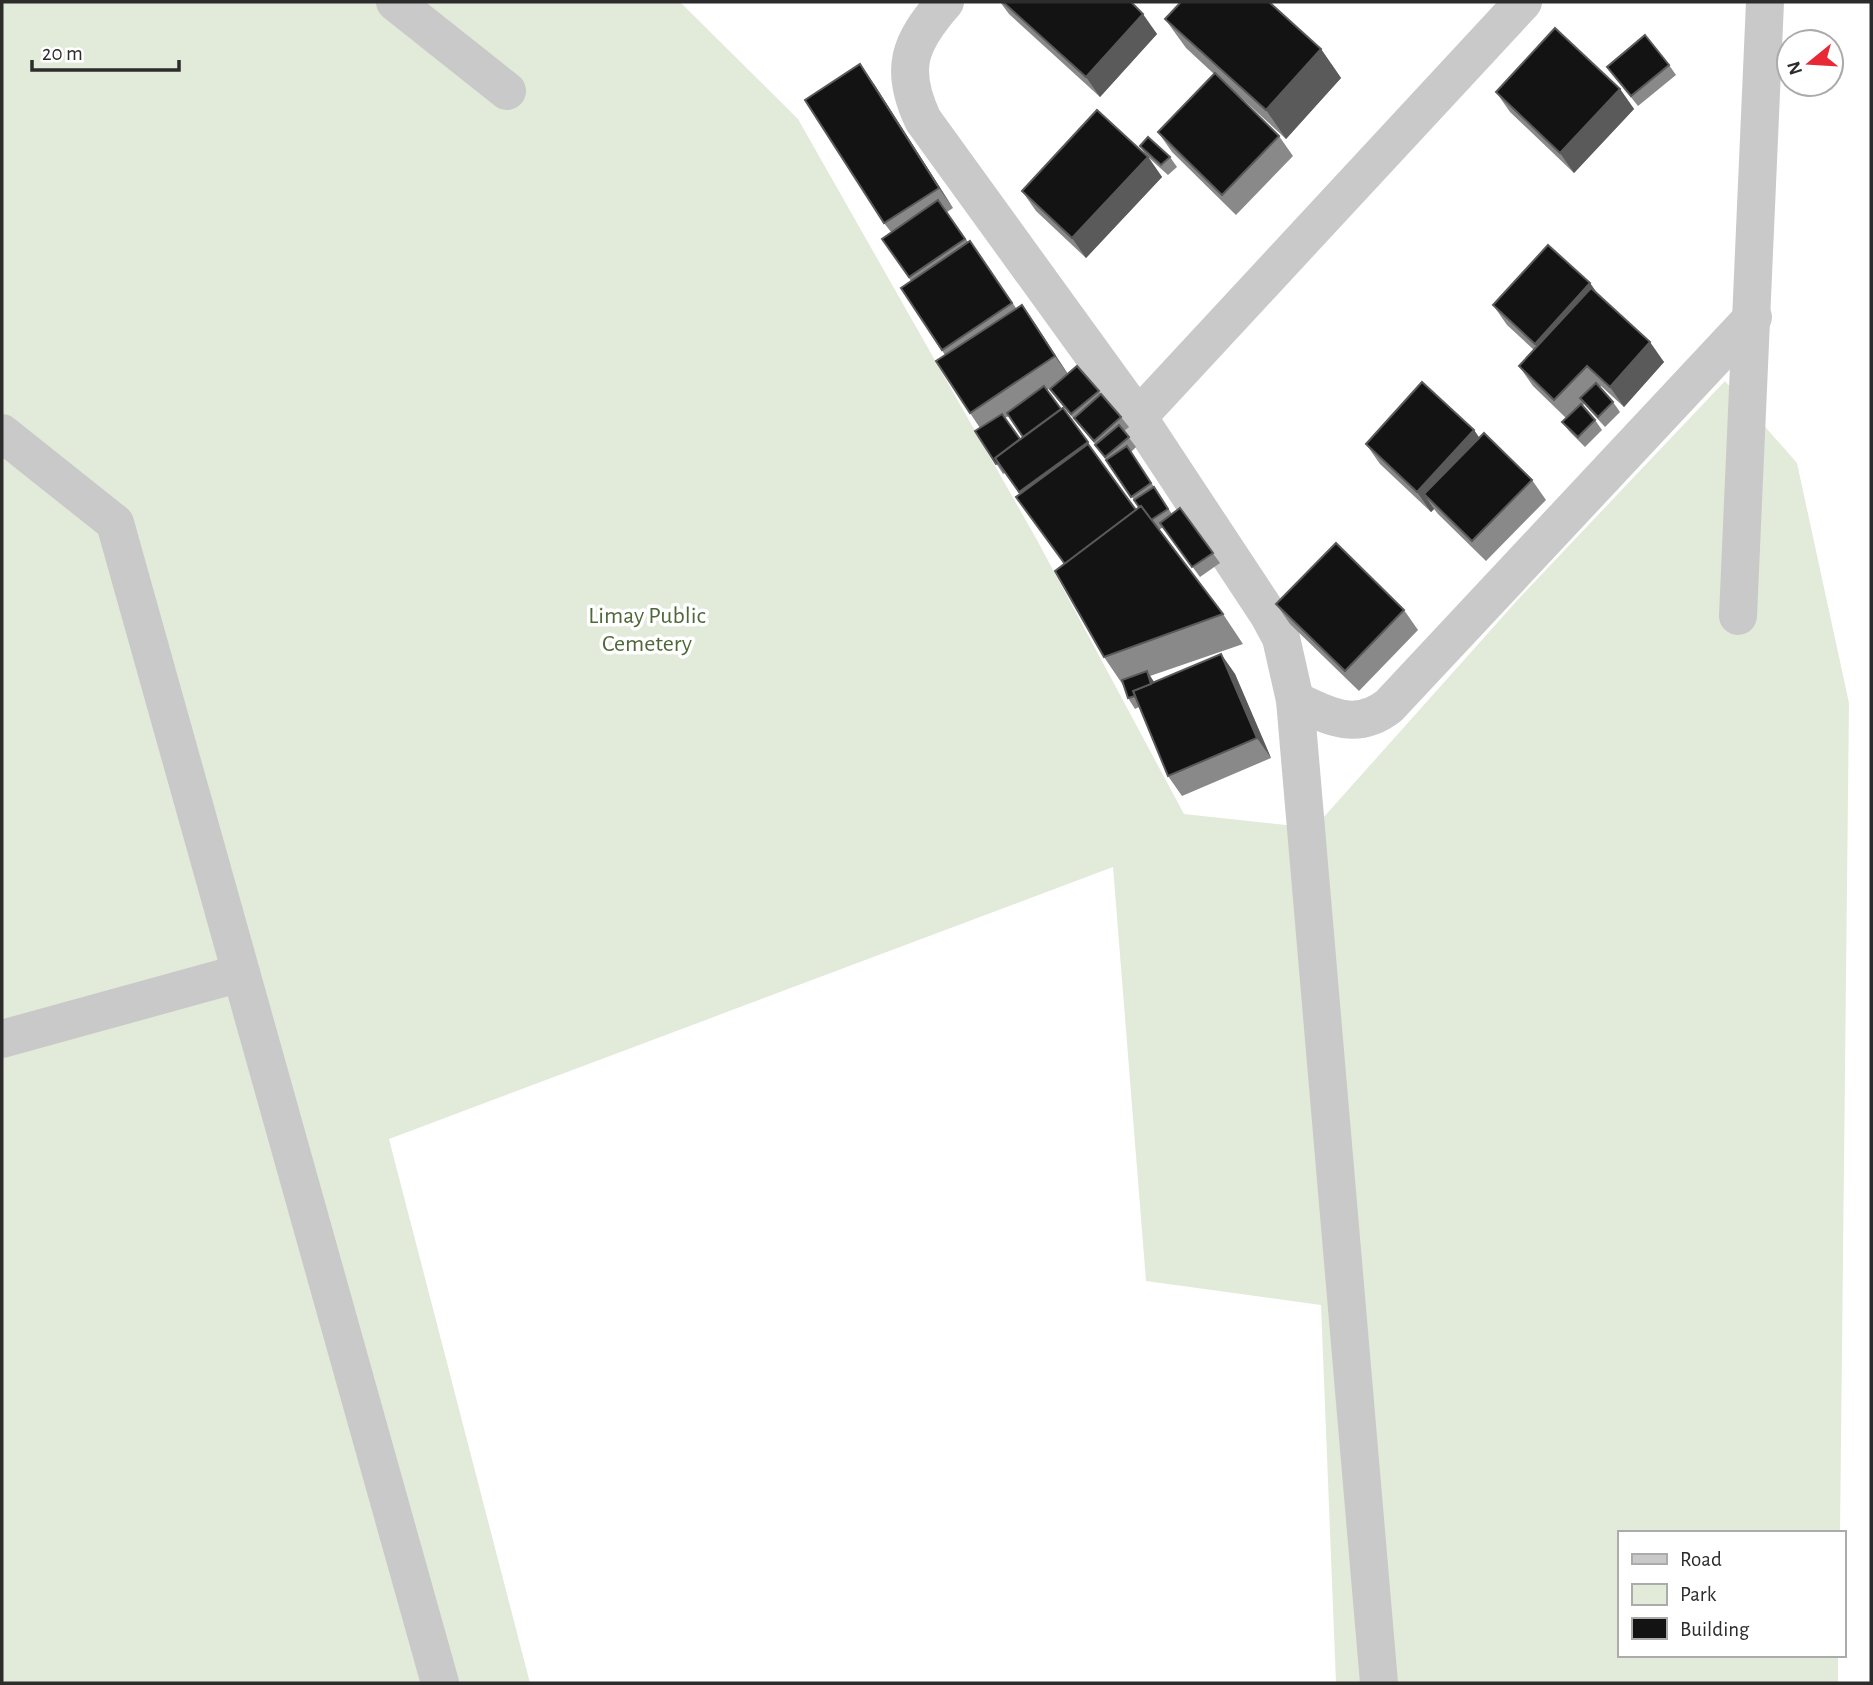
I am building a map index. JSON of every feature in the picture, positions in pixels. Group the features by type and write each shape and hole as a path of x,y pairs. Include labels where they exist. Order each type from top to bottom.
{"street":[{"path":"395,2 507,91"},
{"path":"945,2 914,44 909,70 912,96 923,120 1138,417 1268,614 1280,638 1295,700 1379,1683"},
{"path":"1138,417 1523,2"},
{"path":"1738,616 1765,2"},
{"path":"1295,700 1345,721 1361,721 1376,716 1389,706 1753,317"},
{"path":"2,433 115,523 440,1683"},
{"path":"2,1040 241,974"}],"green space":[{"name":"Limay Public Cemetery","path":"2,2 680,2 798,119 1037,540 1184,814 1314,828 1522,595 1725,381 1797,463 1849,703 1840,1531 1618,1531 1618,1657 1838,1657 1838,1683 1336,1683 1321,1305 1146,1281 1113,867 389,1139 530,1683 2,1683"}],"building":[{"path":"1003,2 1131,2 1143,14 1086,77"},
{"path":"1181,2 1269,2 1321,49 1266,110 1165,19"},
{"path":"1555,28 1620,89 1560,153 1496,92"},
{"path":"1645,35 1669,65 1631,96 1607,67"},
{"path":"860,64 939,188 884,223 805,100"},
{"path":"1215,73 1279,136 1222,195 1158,132"},
{"path":"1097,110 1148,157 1072,238 1022,191"},
{"path":"1148,137 1170,157 1161,165 1140,146"},
{"path":"938,200 965,239 909,277 882,239"},
{"path":"970,241 1012,303 942,350 901,288"},
{"path":"1548,245 1590,283 1535,344 1493,305"},
{"path":"1591,288 1650,342 1610,387 1587,366 1554,400 1519,366"},
{"path":"1022,305 1055,356 970,413 936,361"},
{"path":"1077,366 1099,391 1071,414 1050,389"},
{"path":"1422,382 1474,430 1417,492 1366,444"},
{"path":"1596,383 1613,402 1598,417 1580,398"},
{"path":"1044,386 1061,409 1023,437 1007,413"},
{"path":"1101,394 1121,417 1094,441 1074,418"},
{"path":"1581,404 1595,420 1578,437 1562,422"},
{"path":"1063,408 1088,442 1019,492 995,458"},
{"path":"1002,414 1020,439 995,458 998,463 996,464 975,431"},
{"path":"1119,425 1129,437 1105,457 1095,445"},
{"path":"1484,433 1532,480 1472,541 1424,494"},
{"path":"1088,444 1136,510 1065,564 1016,497"},
{"path":"1127,446 1151,483 1131,497 1106,460"},
{"path":"1154,487 1168,509 1151,520 1134,500"},
{"path":"1141,506 1223,614 1104,657 1055,571"},
{"path":"1180,508 1213,553 1192,567 1160,523"},
{"path":"1336,543 1404,610 1345,671 1276,604"},
{"path":"1221,654 1257,738 1168,776 1133,691"},
{"path":"1147,671 1151,684 1133,691 1135,696 1128,698 1122,680"}]}
